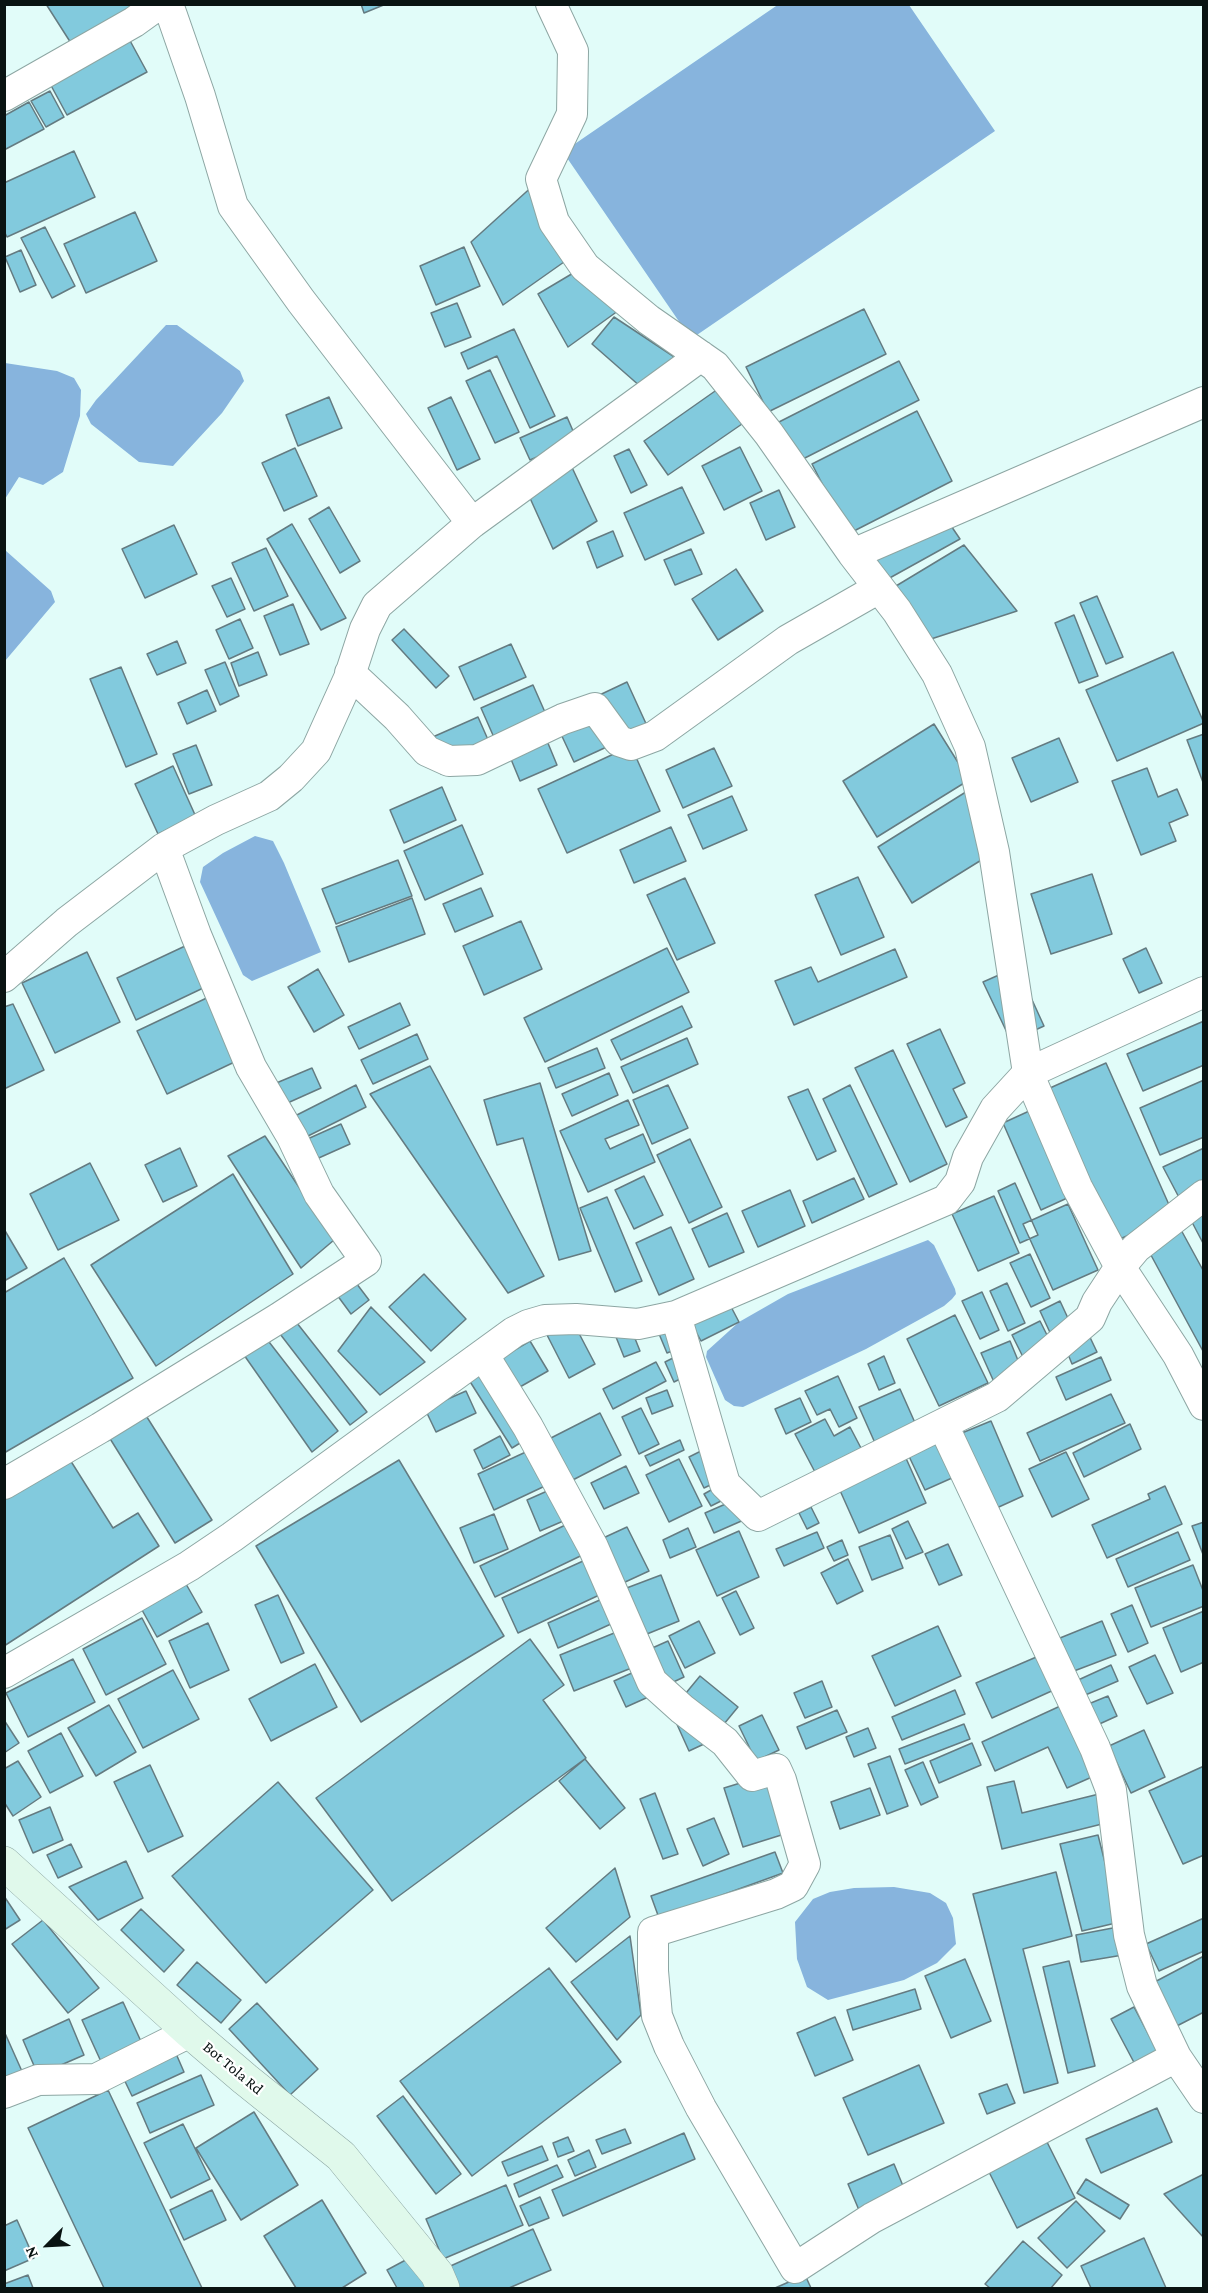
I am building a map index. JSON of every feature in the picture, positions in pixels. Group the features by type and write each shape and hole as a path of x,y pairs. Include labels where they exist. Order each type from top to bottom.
{"main road":[{"name":"Bot Tola Rd","path":"4,1863 190,2032 341,2156 437,2274 443,2289"}],"street":[{"path":"4,96 134,22 159,4"},
{"path":"168,4 200,96 233,206 301,301 472,523"},
{"path":"551,4 573,51 572,114 541,179 554,222 585,267 649,320 715,366 769,434 852,554 879,588 937,674 970,747 994,852 1028,1073 1077,1187 1120,1268 1178,1355 1203,1405"},
{"path":"4,977 67,922 164,848 216,820 269,796 291,778 316,751 351,673 365,629 377,605 472,523 701,356"},
{"path":"852,554 1203,402"},
{"path":"351,673 397,717 427,751 449,761 477,760 563,719 595,708 619,741 631,745 655,736 788,640 879,588"},
{"path":"4,1484 150,1398 366,1261 319,1194 292,1137 251,1067 195,934 164,848"},
{"path":"4,1673 198,1560 484,1356 514,1332 545,1320 576,1319 638,1324 676,1316 946,1200 960,1182 968,1157 995,1109 1028,1073 1203,992"},
{"path":"676,1316 725,1484 758,1516 997,1397 1090,1318 1097,1302 1136,1248 1203,1195"},
{"path":"484,1356 528,1427 592,1547 652,1682 725,1743 752,1776 776,1769 781,1780 805,1864 793,1886 776,1894 653,1932 653,1971 657,2016 669,2046 702,2108 795,2268 872,2218 1176,2057"},
{"path":"943,1425 1095,1748 1111,1790 1129,1935 1142,1986 1176,2057 1203,2098"},
{"path":"4,2093 38,2079 96,2079 190,2032"}],"water":[{"path":"779,4 909,5 995,131 691,339 563,152"},
{"path":"166,325 177,325 240,371 244,381 222,413 173,466 139,462 91,424 86,414 96,400"},
{"path":"5,363 57,371 74,378 81,390 80,416 63,472 43,485 19,477 5,499"},
{"path":"5,550 51,591 55,602 5,661"},
{"path":"255,836 273,841 321,952 252,981 243,975 200,882 203,867"},
{"path":"928,1240 934,1245 955,1289 956,1294 944,1306 866,1349 743,1407 734,1406 725,1400 706,1357 707,1351 739,1322 788,1294"},
{"path":"894,1887 930,1893 946,1903 953,1918 956,1944 937,1963 904,1980 828,2000 807,1987 797,1959 795,1922 813,1899 830,1892 854,1888"}],"building":[{"path":"46,4 147,4 76,51"},
{"path":"361,4 386,4 364,13"},
{"path":"128,37 147,72 67,115 48,80"},
{"path":"50,91 64,117 46,127 31,101"},
{"path":"29,102 44,129 4,150 4,116"},
{"path":"74,151 95,197 7,237 4,231 4,183"},
{"path":"536,183 581,250 503,305 471,242"},
{"path":"135,212 157,261 86,293 64,244"},
{"path":"45,227 75,286 52,298 21,238"},
{"path":"464,247 480,286 436,305 420,266"},
{"path":"21,250 36,285 20,292 5,257"},
{"path":"585,266 622,308 568,347 538,294"},
{"path":"457,303 471,337 445,347 431,313"},
{"path":"864,309 886,354 768,412 746,367"},
{"path":"614,317 682,362 641,387 592,344"},
{"path":"514,329 555,416 530,428 497,356 468,369 461,353"},
{"path":"899,361 919,400 797,462 777,423"},
{"path":"490,370 519,432 495,443 466,381"},
{"path":"718,389 742,424 668,475 644,441"},
{"path":"329,397 342,428 298,446 286,415"},
{"path":"451,397 480,459 457,470 428,408"},
{"path":"917,411 952,481 848,534 812,464"},
{"path":"567,417 577,440 530,460 520,438"},
{"path":"740,447 762,491 724,510 702,466"},
{"path":"295,448 317,496 284,511 262,463"},
{"path":"629,449 647,485 631,493 614,456"},
{"path":"569,461 597,521 553,549 525,487"},
{"path":"682,487 704,533 645,560 624,513"},
{"path":"779,490 795,527 766,540 750,503"},
{"path":"329,507 360,561 340,573 309,519"},
{"path":"941,511 960,539 886,580 869,548"},
{"path":"292,524 346,618 321,630 267,539"},
{"path":"174,525 197,574 145,598 122,549"},
{"path":"613,531 623,556 597,568 587,542"},
{"path":"964,545 1017,611 931,639 896,586"},
{"path":"266,548 288,596 254,611 232,563"},
{"path":"691,549 702,574 675,585 664,560"},
{"path":"736,569 763,611 718,640 692,599"},
{"path":"231,578 245,609 227,617 212,586"},
{"path":"1097,596 1123,657 1106,664 1080,603"},
{"path":"293,604 309,644 280,655 264,616"},
{"path":"1074,615 1098,676 1079,683 1055,623"},
{"path":"240,619 253,648 229,659 216,630"},
{"path":"404,629 449,676 436,688 392,640"},
{"path":"177,641 186,663 157,675 147,654"},
{"path":"511,644 526,677 474,700 459,667"},
{"path":"258,652 267,675 239,686 231,663"},
{"path":"1173,652 1204,723 1117,761 1086,690"},
{"path":"225,662 239,696 220,705 205,670"},
{"path":"121,667 157,754 126,767 90,679"},
{"path":"627,682 648,728 574,762 553,717"},
{"path":"533,685 548,719 496,742 481,708"},
{"path":"207,690 216,711 187,724 178,703"},
{"path":"478,717 493,751 441,774 426,740"},
{"path":"934,724 969,780 877,837 843,781"},
{"path":"1204,734 1204,785 1187,740"},
{"path":"545,736 557,765 520,781 508,752"},
{"path":"1059,738 1078,782 1031,802 1012,758"},
{"path":"196,745 212,785 189,794 173,754"},
{"path":"631,746 660,811 567,853 538,789"},
{"path":"714,748 732,786 683,808 666,770"},
{"path":"173,766 196,817 158,834 135,784"},
{"path":"1147,768 1158,797 1177,789 1188,815 1169,823 1176,841 1141,855 1112,781"},
{"path":"442,787 456,820 404,843 390,810"},
{"path":"969,790 1004,846 912,903 878,847"},
{"path":"732,796 747,830 703,849 688,815"},
{"path":"462,825 483,874 425,900 404,851"},
{"path":"671,827 686,861 634,883 620,850"},
{"path":"398,860 412,896 336,924 322,889"},
{"path":"1092,874 1112,934 1051,954 1031,894"},
{"path":"858,877 884,937 841,955 815,895"},
{"path":"685,878 715,943 677,960 647,895"},
{"path":"481,888 493,916 455,932 443,904"},
{"path":"412,898 425,934 349,962 336,927"},
{"path":"521,921 542,969 484,995 463,946"},
{"path":"200,939 220,980 136,1020 117,978"},
{"path":"667,948 689,992 545,1062 524,1018"},
{"path":"1146,948 1162,983 1139,993 1123,959"},
{"path":"895,949 907,977 794,1025 775,981 811,967 818,982"},
{"path":"87,952 120,1022 55,1053 22,983"},
{"path":"1017,967 1044,1026 1011,1041 983,982"},
{"path":"318,969 344,1015 314,1032 288,987"},
{"path":"213,995 243,1058 167,1094 137,1031"},
{"path":"400,1003 410,1025 359,1049 348,1027"},
{"path":"13,1004 44,1070 4,1089 4,1007"},
{"path":"682,1006 692,1027 621,1060 611,1040"},
{"path":"1204,1021 1204,1065 1143,1091 1127,1054"},
{"path":"940,1029 965,1083 953,1089 967,1117 946,1127 907,1044"},
{"path":"417,1034 428,1059 373,1084 361,1060"},
{"path":"687,1038 698,1064 633,1093 621,1067"},
{"path":"597,1048 605,1068 556,1088 548,1068"},
{"path":"893,1050 947,1164 910,1182 855,1068"},
{"path":"1106,1063 1174,1216 1108,1244 1041,1092"},
{"path":"430,1066 544,1276 508,1293 370,1094"},
{"path":"312,1068 321,1088 283,1105 274,1084"},
{"path":"609,1073 618,1095 572,1116 562,1094"},
{"path":"1204,1080 1204,1137 1160,1155 1140,1108"},
{"path":"540,1083 591,1251 559,1260 523,1138 497,1145 484,1100"},
{"path":"356,1085 366,1107 298,1141 287,1120"},
{"path":"668,1085 688,1128 652,1144 633,1100"},
{"path":"850,1085 897,1184 869,1197 823,1099"},
{"path":"808,1089 836,1151 817,1160 788,1097"},
{"path":"628,1100 639,1125 605,1139 610,1149 643,1134 655,1162 588,1192 560,1131"},
{"path":"1038,1107 1076,1194 1041,1210 1003,1123"},
{"path":"341,1124 350,1144 312,1161 303,1141"},
{"path":"265,1136 334,1240 301,1268 228,1156"},
{"path":"690,1139 722,1207 689,1223 657,1155"},
{"path":"180,1148 197,1186 163,1202 145,1165"},
{"path":"1204,1148 1204,1245 1163,1167"},
{"path":"90,1163 119,1220 58,1250 30,1194"},
{"path":"233,1174 293,1274 156,1366 91,1265"},
{"path":"644,1176 663,1215 634,1229 615,1190"},
{"path":"854,1178 864,1199 812,1223 803,1201"},
{"path":"1015,1183 1038,1235 1020,1243 998,1191"},
{"path":"790,1190 805,1226 758,1247 742,1211"},
{"path":"994,1196 1019,1253 978,1271 952,1214"},
{"path":"607,1197 642,1281 615,1292 580,1208"},
{"path":"1068,1204 1098,1270 1053,1290 1023,1224"},
{"path":"727,1213 744,1252 709,1267 692,1229"},
{"path":"671,1227 694,1279 659,1295 636,1243"},
{"path":"1180,1228 1204,1272 1204,1353 1146,1246"},
{"path":"4,1229 27,1268 4,1281"},
{"path":"1030,1254 1050,1298 1031,1307 1010,1263"},
{"path":"64,1258 133,1378 4,1453 4,1293"},
{"path":"344,1267 369,1300 351,1314 326,1280"},
{"path":"424,1274 466,1319 431,1351 389,1307"},
{"path":"1007,1283 1025,1323 1008,1331 990,1291"},
{"path":"982,1292 999,1330 980,1339 962,1301"},
{"path":"728,1301 739,1322 701,1341 690,1321"},
{"path":"1060,1301 1073,1329 1053,1339 1040,1311"},
{"path":"371,1307 425,1362 380,1395 338,1351"},
{"path":"955,1315 988,1383 939,1406 907,1339"},
{"path":"293,1318 367,1412 350,1425 277,1330"},
{"path":"572,1320 595,1364 569,1378 546,1333"},
{"path":"1040,1321 1053,1347 1025,1361 1012,1335"},
{"path":"672,1323 682,1347 667,1353 657,1329"},
{"path":"630,1326 640,1351 624,1357 614,1332"},
{"path":"1087,1331 1097,1352 1072,1364 1063,1342"},
{"path":"266,1338 338,1431 312,1452 244,1355"},
{"path":"530,1341 548,1371 511,1392 494,1362"},
{"path":"1010,1341 1022,1370 994,1382 981,1353"},
{"path":"681,1354 690,1374 674,1382 665,1362"},
{"path":"884,1356 895,1383 879,1390 868,1364"},
{"path":"1101,1357 1111,1380 1066,1400 1056,1377"},
{"path":"656,1362 666,1381 613,1409 603,1389"},
{"path":"482,1372 525,1440 512,1448 469,1380"},
{"path":"838,1376 857,1418 839,1427 830,1409 817,1415 805,1391"},
{"path":"900,1389 916,1425 875,1443 859,1407"},
{"path":"667,1390 673,1406 652,1414 646,1398"},
{"path":"466,1391 476,1413 436,1432 425,1409"},
{"path":"1111,1394 1125,1423 1040,1461 1027,1433"},
{"path":"800,1398 811,1422 786,1434 775,1409"},
{"path":"641,1408 659,1444 639,1454 622,1417"},
{"path":"600,1413 621,1455 567,1483 545,1441"},
{"path":"145,1414 212,1520 175,1543 109,1437"},
{"path":"825,1419 834,1436 850,1427 862,1450 816,1474 795,1434"},
{"path":"991,1421 1023,1496 990,1511 957,1435"},
{"path":"1130,1424 1141,1449 1084,1477 1073,1453"},
{"path":"942,1434 961,1474 925,1490 906,1450"},
{"path":"500,1436 510,1455 483,1469 474,1450"},
{"path":"680,1440 684,1450 650,1466 645,1456"},
{"path":"707,1448 723,1479 704,1488 689,1457"},
{"path":"528,1451 545,1486 494,1510 478,1474"},
{"path":"1066,1452 1089,1499 1052,1517 1029,1469"},
{"path":"67,1455 113,1528 138,1513 159,1546 4,1646 4,1490"},
{"path":"905,1456 926,1503 859,1533 838,1486"},
{"path":"679,1459 702,1506 669,1522 646,1475"},
{"path":"399,1460 504,1636 361,1722 256,1546"},
{"path":"626,1466 639,1493 604,1509 591,1483"},
{"path":"720,1485 727,1498 711,1506 704,1494"},
{"path":"1165,1486 1182,1524 1107,1558 1092,1525 1150,1499 1148,1494"},
{"path":"554,1488 568,1519 540,1531 527,1500"},
{"path":"737,1499 746,1519 714,1533 705,1513"},
{"path":"811,1507 819,1523 807,1529 799,1513"},
{"path":"494,1514 508,1549 474,1563 460,1528"},
{"path":"580,1518 595,1549 495,1597 480,1566"},
{"path":"908,1521 923,1552 906,1559 892,1529"},
{"path":"1204,1522 1204,1557 1192,1526"},
{"path":"627,1527 649,1571 623,1583 601,1539"},
{"path":"688,1528 696,1547 670,1558 663,1540"},
{"path":"739,1531 759,1577 717,1596 696,1550"},
{"path":"817,1532 824,1548 784,1566 776,1549"},
{"path":"1178,1532 1190,1560 1128,1587 1116,1559"},
{"path":"890,1535 903,1568 872,1580 859,1547"},
{"path":"842,1540 848,1555 834,1561 827,1547"},
{"path":"948,1544 962,1575 939,1585 925,1554"},
{"path":"594,1556 610,1590 518,1633 502,1598"},
{"path":"848,1559 863,1591 837,1604 821,1573"},
{"path":"1193,1565 1204,1593 1204,1606 1151,1627 1135,1588"},
{"path":"661,1575 679,1621 642,1636 624,1589"},
{"path":"186,1584 202,1612 157,1637 142,1610"},
{"path":"736,1591 754,1628 740,1635 722,1598"},
{"path":"278,1595 304,1653 281,1663 255,1605"},
{"path":"611,1595 622,1619 558,1648 548,1623"},
{"path":"1132,1605 1148,1643 1128,1652 1111,1614"},
{"path":"1204,1611 1204,1662 1181,1672 1163,1628"},
{"path":"142,1618 166,1664 106,1695 83,1649"},
{"path":"699,1621 715,1653 685,1668 669,1636"},
{"path":"1102,1621 1116,1655 1074,1671 1060,1638"},
{"path":"208,1623 229,1670 190,1688 169,1641"},
{"path":"938,1626 961,1676 895,1706 872,1656"},
{"path":"629,1627 644,1663 574,1691 560,1655"},
{"path":"530,1639 564,1685 543,1700 586,1758 392,1901 316,1798"},
{"path":"668,1641 684,1677 667,1685 650,1649"},
{"path":"1041,1655 1056,1689 992,1718 976,1683"},
{"path":"1155,1655 1173,1693 1147,1704 1129,1667"},
{"path":"73,1659 95,1702 28,1737 6,1693"},
{"path":"315,1664 337,1707 271,1741 249,1699"},
{"path":"1111,1665 1118,1681 1083,1696 1076,1681"},
{"path":"643,1668 655,1694 626,1707 614,1681"},
{"path":"173,1670 199,1719 143,1748 118,1699"},
{"path":"700,1676 738,1707 724,1724 686,1693"},
{"path":"822,1681 832,1707 805,1718 794,1693"},
{"path":"955,1690 965,1714 902,1740 892,1717"},
{"path":"1108,1696 1117,1716 1095,1726 1086,1705"},
{"path":"1069,1702 1101,1773 1067,1788 1048,1747 995,1771 982,1742"},
{"path":"109,1705 136,1752 96,1776 68,1728"},
{"path":"837,1710 847,1732 806,1749 797,1727"},
{"path":"762,1715 779,1750 756,1761 739,1726"},
{"path":"4,1720 19,1743 4,1753"},
{"path":"675,1720 704,1744 689,1751"},
{"path":"964,1724 970,1739 905,1764 899,1749"},
{"path":"868,1728 876,1748 854,1757 846,1737"},
{"path":"1144,1730 1165,1777 1131,1793 1109,1746"},
{"path":"61,1733 83,1776 50,1793 28,1751"},
{"path":"972,1743 981,1765 939,1783 930,1761"},
{"path":"890,1756 908,1806 887,1814 868,1764"},
{"path":"585,1759 625,1808 600,1829 559,1781"},
{"path":"18,1761 41,1797 13,1816 4,1802 4,1769"},
{"path":"923,1762 938,1797 921,1805 905,1770"},
{"path":"150,1765 183,1836 148,1852 114,1782"},
{"path":"1204,1766 1204,1855 1183,1864 1149,1791"},
{"path":"773,1773 791,1832 743,1847 724,1788"},
{"path":"1014,1781 1022,1813 1099,1794 1106,1823 1002,1849 987,1787"},
{"path":"278,1782 373,1890 266,1983 172,1876"},
{"path":"870,1788 880,1815 840,1829 831,1802"},
{"path":"655,1793 678,1854 663,1859 640,1799"},
{"path":"50,1807 63,1840 33,1853 19,1820"},
{"path":"714,1818 729,1854 703,1866 687,1829"},
{"path":"1098,1835 1120,1922 1082,1931 1060,1844"},
{"path":"71,1844 82,1867 58,1878 47,1855"},
{"path":"775,1852 783,1873 659,1918 651,1896"},
{"path":"126,1861 143,1898 98,1920 69,1887"},
{"path":"615,1868 630,1917 576,1962 546,1928"},
{"path":"1056,1872 1072,1936 1023,1949 1058,2083 1024,2093 973,1894"},
{"path":"4,1896 20,1920 4,1930"},
{"path":"141,1909 184,1950 164,1972 121,1930"},
{"path":"1204,1918 1204,1951 1159,1971 1146,1944"},
{"path":"43,1920 99,1988 68,2013 12,1944"},
{"path":"1118,1927 1123,1955 1081,1962 1076,1935"},
{"path":"630,1936 641,2015 617,2040 571,1982"},
{"path":"1204,1956 1204,2012 1169,2030 1147,1986"},
{"path":"965,1959 991,2021 951,2038 925,1976"},
{"path":"1069,1961 1095,2066 1068,2073 1043,1967"},
{"path":"197,1962 241,2000 221,2023 177,1985"},
{"path":"549,1968 621,2062 472,2176 400,2081"},
{"path":"915,1989 921,2009 853,2030 847,2010"},
{"path":"123,2002 144,2048 103,2066 82,2020"},
{"path":"257,2003 318,2069 290,2095 229,2029"},
{"path":"1134,2007 1161,2058 1138,2070 1111,2019"},
{"path":"835,2017 853,2060 815,2076 797,2033"},
{"path":"69,2019 84,2055 38,2075 23,2040"},
{"path":"4,2031 25,2078 4,2087"},
{"path":"174,2049 184,2072 132,2096 121,2073"},
{"path":"919,2065 944,2123 868,2155 843,2098"},
{"path":"201,2075 214,2105 150,2133 137,2103"},
{"path":"1007,2084 1015,2103 987,2114 979,2094"},
{"path":"108,2090 202,2288 104,2288 28,2128"},
{"path":"403,2096 461,2174 436,2194 377,2116"},
{"path":"1157,2108 1172,2142 1101,2173 1086,2139"},
{"path":"254,2112 298,2185 241,2220 196,2148"},
{"path":"183,2124 210,2179 171,2198 144,2143"},
{"path":"625,2129 631,2143 602,2154 596,2140"},
{"path":"684,2133 695,2159 563,2216 552,2190"},
{"path":"568,2137 574,2151 558,2157 553,2143"},
{"path":"1047,2142 1075,2198 1017,2228 989,2172"},
{"path":"542,2146 548,2160 508,2176 502,2162"},
{"path":"589,2150 596,2167 575,2176 568,2160"},
{"path":"894,2164 910,2203 864,2222 848,2184"},
{"path":"557,2165 563,2177 519,2197 514,2184"},
{"path":"1204,2174 1204,2238 1164,2194"},
{"path":"1086,2179 1129,2205 1120,2219 1077,2193"},
{"path":"506,2185 523,2225 443,2259 426,2219"},
{"path":"212,2190 226,2220 184,2240 170,2210"},
{"path":"540,2197 549,2218 529,2226 520,2206"},
{"path":"322,2200 366,2273 342,2288 296,2288 264,2236"},
{"path":"1076,2201 1105,2231 1067,2268 1038,2238"},
{"path":"17,2220 34,2258 4,2271 4,2226"},
{"path":"533,2229 551,2270 509,2288 455,2288 446,2268"},
{"path":"1144,2238 1166,2288 1091,2288 1081,2266"},
{"path":"1023,2241 1062,2275 1051,2288 990,2288 985,2284"},
{"path":"415,2255 432,2288 397,2288 387,2270"},
{"path":"28,2275 33,2288 4,2288 4,2284"},
{"path":"805,2275 811,2288 775,2288"}]}
